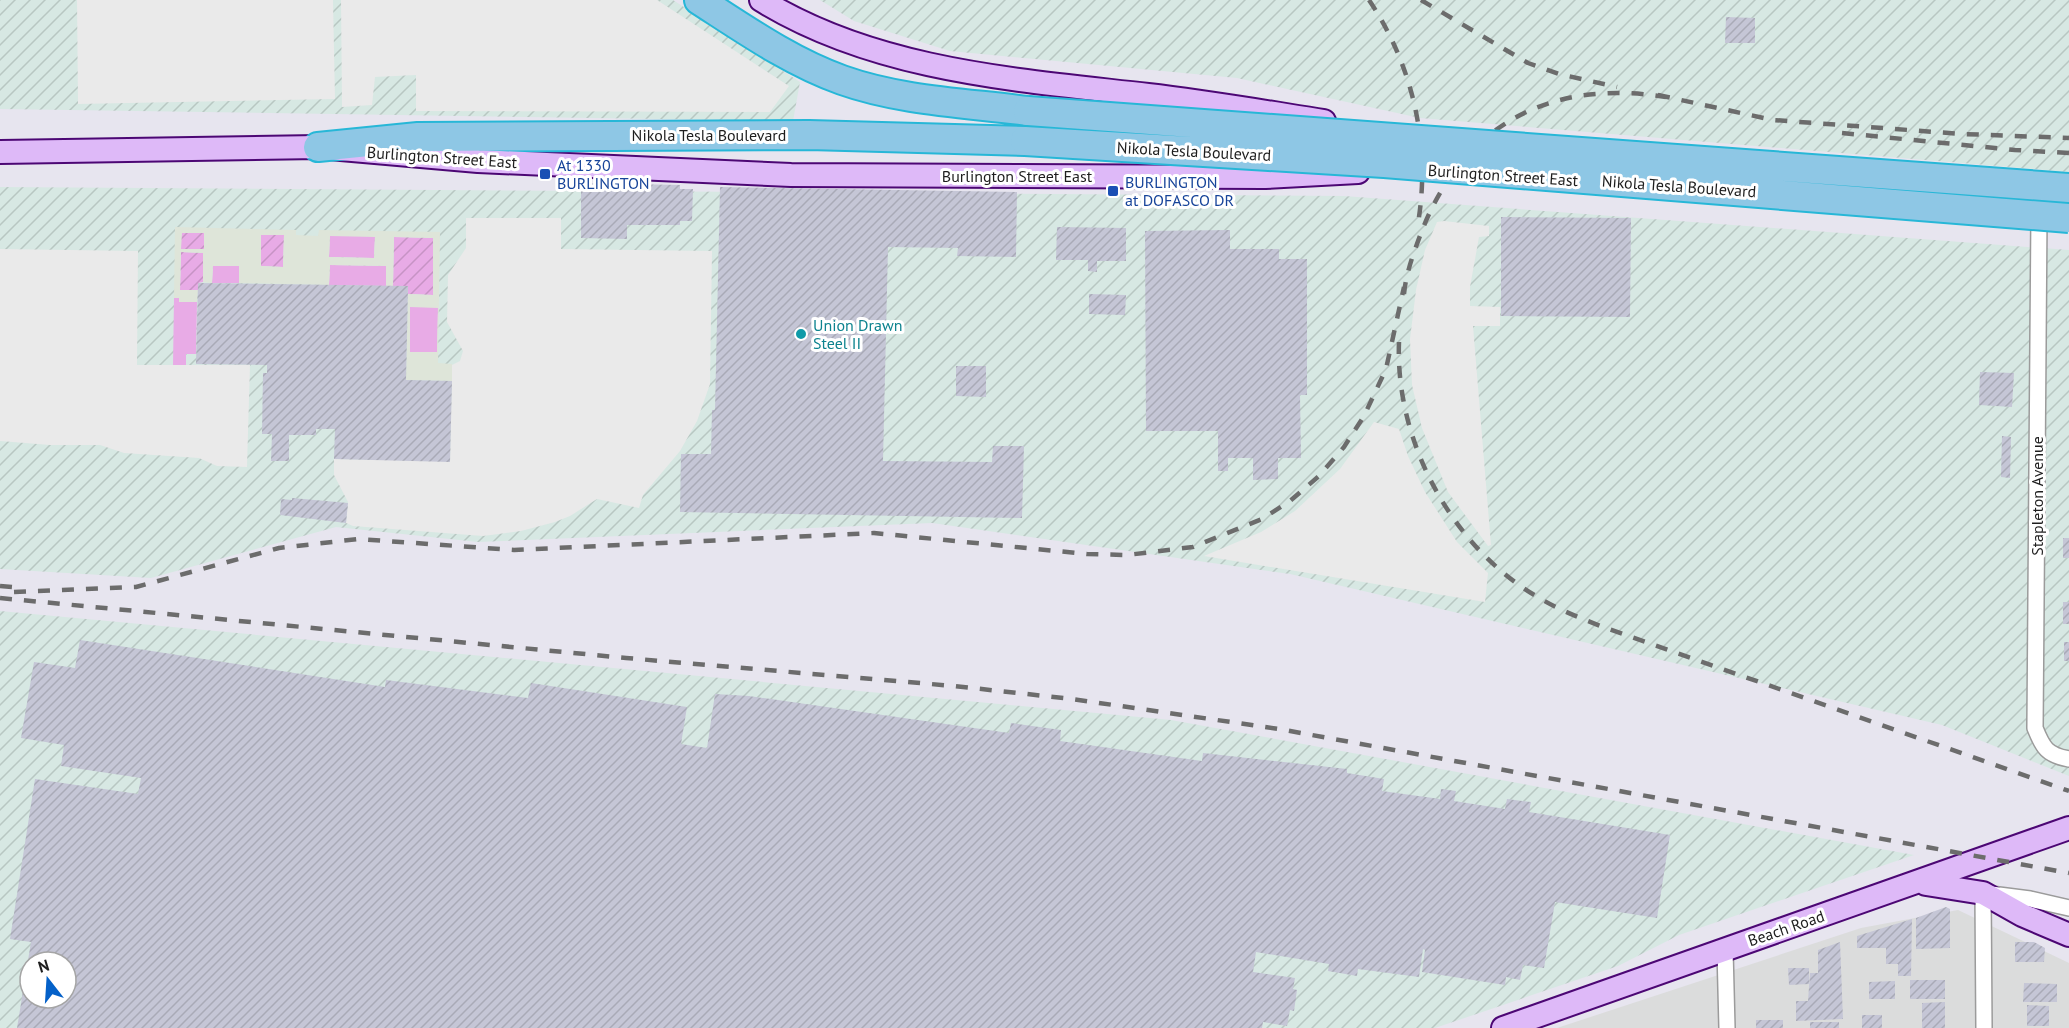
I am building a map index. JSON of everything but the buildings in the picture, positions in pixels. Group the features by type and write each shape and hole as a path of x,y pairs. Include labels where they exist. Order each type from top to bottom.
{"highway":[{"name":"Nikola Tesla Boulevard","path":"699,0 789,56 843,81 916,97 1028,111 2069,188"},
{"name":"Nikola Tesla Boulevard","path":"318,147 418,137 809,135 1025,141 1384,163 2069,217"}],"main road":[{"name":"Burlington Street East","path":"761,0 784,14 842,40 892,56 1040,83 1166,97 1427,136 2006,194 2069,196"},
{"name":"Burlington Street East","path":"0,152 318,147 469,161 791,175 1265,177 1426,169 2069,217"},
{"name":"Beach Road","path":"1503,1028 1917,884 2069,828"},
{"path":"1917,884 1951,886 1983,892 2022,915 2069,935"}],"street":[{"name":"Stapleton Avenue","path":"2039,214 2035,728 2042,747 2057,757 2069,759"},
{"path":"1984,1028 1983,892 2069,908"},
{"path":"1725,950 1727,1028"}],"shaded area":[{"path":"0,0 673,0 800,82 793,121 0,109"},
{"path":"77,0 333,0 335,99 78,104"},
{"path":"341,0 657,0 789,86 770,112 416,111 416,75 375,77 372,105 342,107"},
{"path":"820,0 2069,0 2069,172 1420,118 1237,78 950,51 854,21"},
{"path":"0,187 1344,196 2069,250 2069,776 1942,725 1290,574 932,523 478,542 336,527 151,578 0,569"},
{"path":"466,218 561,218 561,249 712,251 710,384 697,421 680,451 643,495 639,508 597,499 570,516 555,522 521,531 483,536 353,526 346,523 348,502 334,475 334,459 450,461 452,365 460,361 463,351 447,322 448,275 466,248"},
{"path":"1437,222 1489,226 1489,236 1479,237 1470,287 1470,306 1500,307 1500,326 1473,326 1491,545 1488,546 1448,492 1422,428 1412,385 1410,339 1416,290 1425,250"},
{"path":"175,227 296,230 296,235 318,236 319,230 440,232 438,363 452,364 452,381 406,380 408,294 433,295 433,238 394,237 393,286 386,286 386,266 330,265 329,285 239,283 239,266 213,266 212,283 203,282 203,253 181,252 180,290 198,290 197,302 179,302 179,298 174,298","holes":["182,233 204,233 204,249 181,249","261,235 284,235 283,267 261,266","330,236 375,237 374,258 329,257","410,307 438,308 437,352 410,352"]},
{"path":"181,233 204,233 204,249 181,249"},
{"path":"261,235 284,235 283,267 261,266"},
{"path":"330,235 375,236 374,258 329,257"},
{"path":"394,237 434,238 433,295 408,294 408,286 393,286"},
{"path":"0,249 138,251 137,365 250,365 247,467 217,466 199,458 124,453 100,445 50,445 0,441"},
{"path":"181,252 204,253 203,282 198,283 198,290 180,290"},
{"path":"330,265 387,266 386,286 329,285"},
{"path":"213,266 239,266 239,283 212,283"},
{"path":"174,298 179,298 180,302 197,302 196,354 186,354 186,365 173,366"},
{"path":"410,307 438,307 437,352 410,352"},
{"path":"1374,422 1399,429 1408,456 1425,492 1457,542 1488,573 1485,602 1204,556 1261,532 1295,511 1340,469"},
{"path":"0,611 1171,720 1914,855 1679,935 1618,966 1435,1028 0,1028"},
{"path":"1958,910 2069,963 2069,1028 1557,1028 1861,928"}],"railway":[{"path":"1369,0 1398,53 1416,110 1422,169 1417,229"},
{"path":"1421,0 1528,63 1559,74 1617,87"},
{"path":"1404,294 1417,244 1441,191 1464,160 1490,135 1519,116 1552,102 1587,95 1625,93 1666,97"},
{"path":"1658,95 1773,120 1963,134 2069,138"},
{"path":"1842,133 2069,153"},
{"path":"14,592 136,587 279,548 358,539 514,550 874,533 1087,554 1127,555 1193,547 1262,519 1290,501 1319,476 1344,447 1364,416 1386,369 1404,287"},
{"path":"1399,342 1400,379 1407,416 1418,452 1434,487 1454,520 1478,549 1506,575 1536,596 1603,627 2069,791"},
{"path":"0,586 23,588"},
{"path":"0,598 626,658 954,686 1072,699 1279,729 2069,873"}],"place":[{"name":"At 1330 BURLINGTON","path":"545,174"},
{"name":"BURLINGTON at DOFASCO DR","path":"1113,191"},
{"name":"Union Drawn Steel II","path":"801,334"}]}
